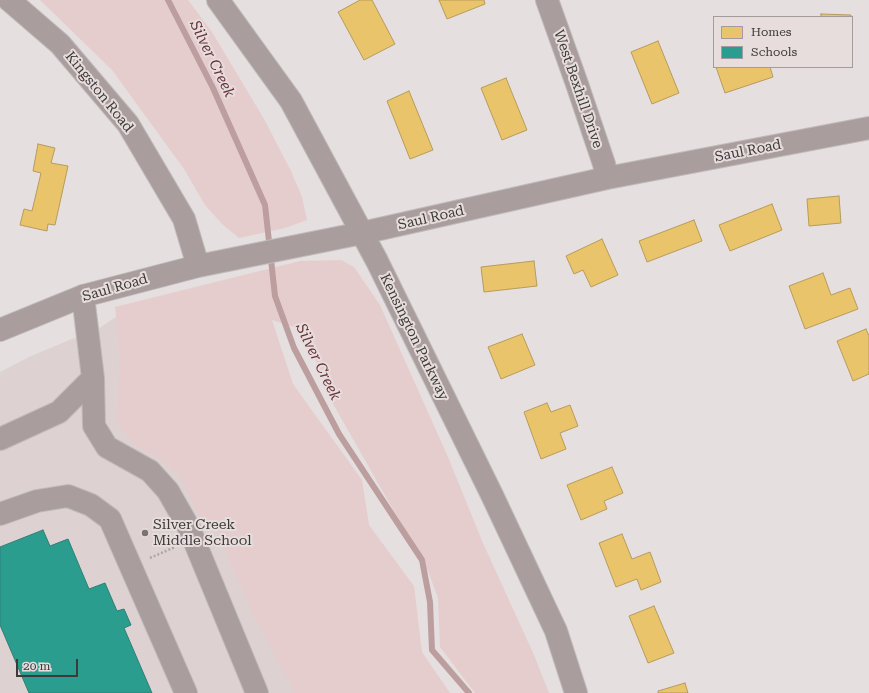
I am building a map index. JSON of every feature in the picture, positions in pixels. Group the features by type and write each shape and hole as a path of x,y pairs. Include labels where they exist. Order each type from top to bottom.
{"street":[{"name":"Kingston Road","path":"9,0 60,44 128,124 184,219 198,266"},
{"name":"Kensington Parkway","path":"218,0 291,101 362,234 492,495 556,631 576,693"},
{"name":"West Bexhill Drive","path":"547,0 604,164 607,178"},
{"name":"Saul Road","path":"0,330 83,296 198,266 362,234 607,178 869,128"},
{"path":"83,296 93,378 94,426 107,447 150,471 168,491 188,528 257,693"},
{"path":"0,440 59,412 93,378"},
{"path":"0,514 37,500 68,496 91,505 110,519 186,693"}],"path":[{"path":"146,560 181,544"}],"shaded area":[{"path":"40,0 188,0 212,32 264,119 291,171 302,197 307,220 285,228 239,238 222,224 205,205 184,169 112,70"},
{"path":"341,260 354,267 380,305 448,457 483,543 534,655 549,693 475,693 440,647 438,598 428,571 324,388 319,366 297,328 272,320 293,384 362,480 369,525 414,586 422,652 450,693 295,693 250,608 215,526 205,529 180,477 161,460 133,444 117,422 120,358 115,307 300,261"},
{"name":"Silver Creek Middle School","path":"205,288 346,693 0,693 0,372 31,356 101,327 116,317"}],"building: Homes":[{"path":"360,0 372,0 395,44 364,60 338,12"},
{"path":"439,0 484,0 485,4 447,19"},
{"path":"821,14 851,15 851,16 821,16"},
{"path":"658,41 679,93 652,104 631,52"},
{"path":"716,68 770,68 773,77 725,93"},
{"path":"506,78 527,130 502,140 481,88"},
{"path":"409,91 433,150 410,159 387,101"},
{"path":"38,144 55,148 51,163 68,166 55,225 48,224 47,231 20,225 24,209 32,211 41,173 33,171"},
{"path":"839,196 841,223 809,226 807,199"},
{"path":"772,204 782,230 730,251 719,225"},
{"path":"694,220 702,241 647,262 639,241"},
{"path":"602,239 618,275 591,287 583,270 574,274 566,256"},
{"path":"534,261 537,286 484,292 481,267"},
{"path":"823,273 831,295 850,288 858,309 805,329 789,286"},
{"path":"866,329 869,336 869,374 853,381 837,341"},
{"path":"522,334 535,365 501,379 488,347"},
{"path":"547,403 551,412 570,405 578,426 560,433 566,449 541,459 524,412"},
{"path":"612,467 623,493 604,501 607,509 581,520 567,485"},
{"path":"622,534 632,559 650,552 661,582 641,590 637,579 616,587 599,543"},
{"path":"654,606 674,653 648,663 629,616"},
{"path":"685,683 688,693 658,693 658,691"}],"building: Schools":[{"path":"43,530 50,546 68,539 89,589 105,583 117,611 124,609 131,625 124,628 152,693 29,693 0,625 0,547"}],"waterway":[{"name":"Silver Creek","path":"168,0 213,88 265,205 275,296 294,348 339,434 422,560 430,602 432,650 469,693"}],"place":[{"name":"Silver Creek Middle School","path":"145,533"}]}
